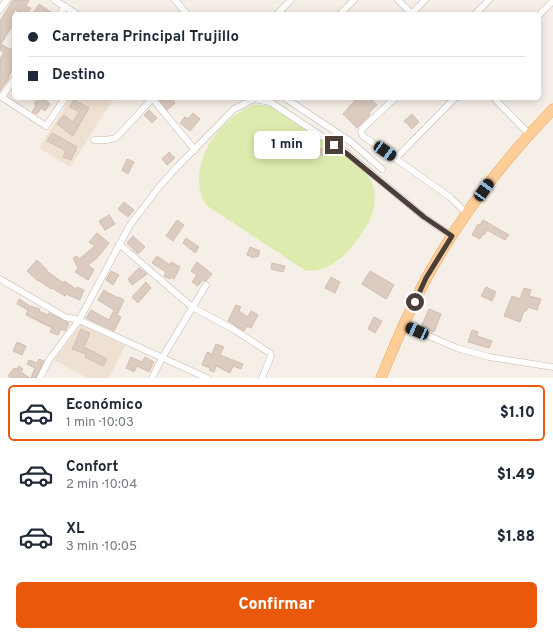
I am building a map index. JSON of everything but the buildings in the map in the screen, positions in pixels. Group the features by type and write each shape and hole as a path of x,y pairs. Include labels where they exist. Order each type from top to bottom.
{"main road":[{"path":"381,378 403,325 426,278 452,236 501,166 553,109"}],"street":[{"path":"0,10 7,0"},
{"path":"175,0 185,12"},
{"path":"279,12 291,0"},
{"path":"342,12 354,0"},
{"path":"398,0 409,12"},
{"path":"413,12 425,0"},
{"path":"477,12 489,0"},
{"path":"541,13 553,1"},
{"path":"59,2 60,12"},
{"path":"59,2 74,12"},
{"path":"12,82 1,96 46,126 64,100"},
{"path":"94,140 116,138 151,100"},
{"path":"153,100 195,150"},
{"path":"40,378 49,360 79,320 130,226 159,187 234,109 252,100"},
{"path":"259,100 270,102 346,153 424,217 452,236"},
{"path":"288,100 351,142 382,169"},
{"path":"393,100 362,129 361,132 363,136 450,197 467,214"},
{"path":"395,159 453,100"},
{"path":"496,100 529,134"},
{"path":"120,244 192,308 233,329 270,353 271,356 262,378"},
{"path":"0,279 65,317 79,320 207,378"},
{"path":"152,378 162,358 206,285"},
{"path":"403,325 457,348 488,357 553,367"}],"shaded area":[{"path":"70,100 113,100 70,167 39,148"},
{"path":"81,324 125,346 109,378 87,378 54,360"}],"green space":[{"path":"254,105 272,107 362,168 371,181 374,190 374,209 365,229 344,255 327,267 306,271 206,205 200,191 199,176 202,161 208,146 228,121"}],"route":[{"path":"334,145 346,153 424,217 452,236 426,278 415,302"}]}
